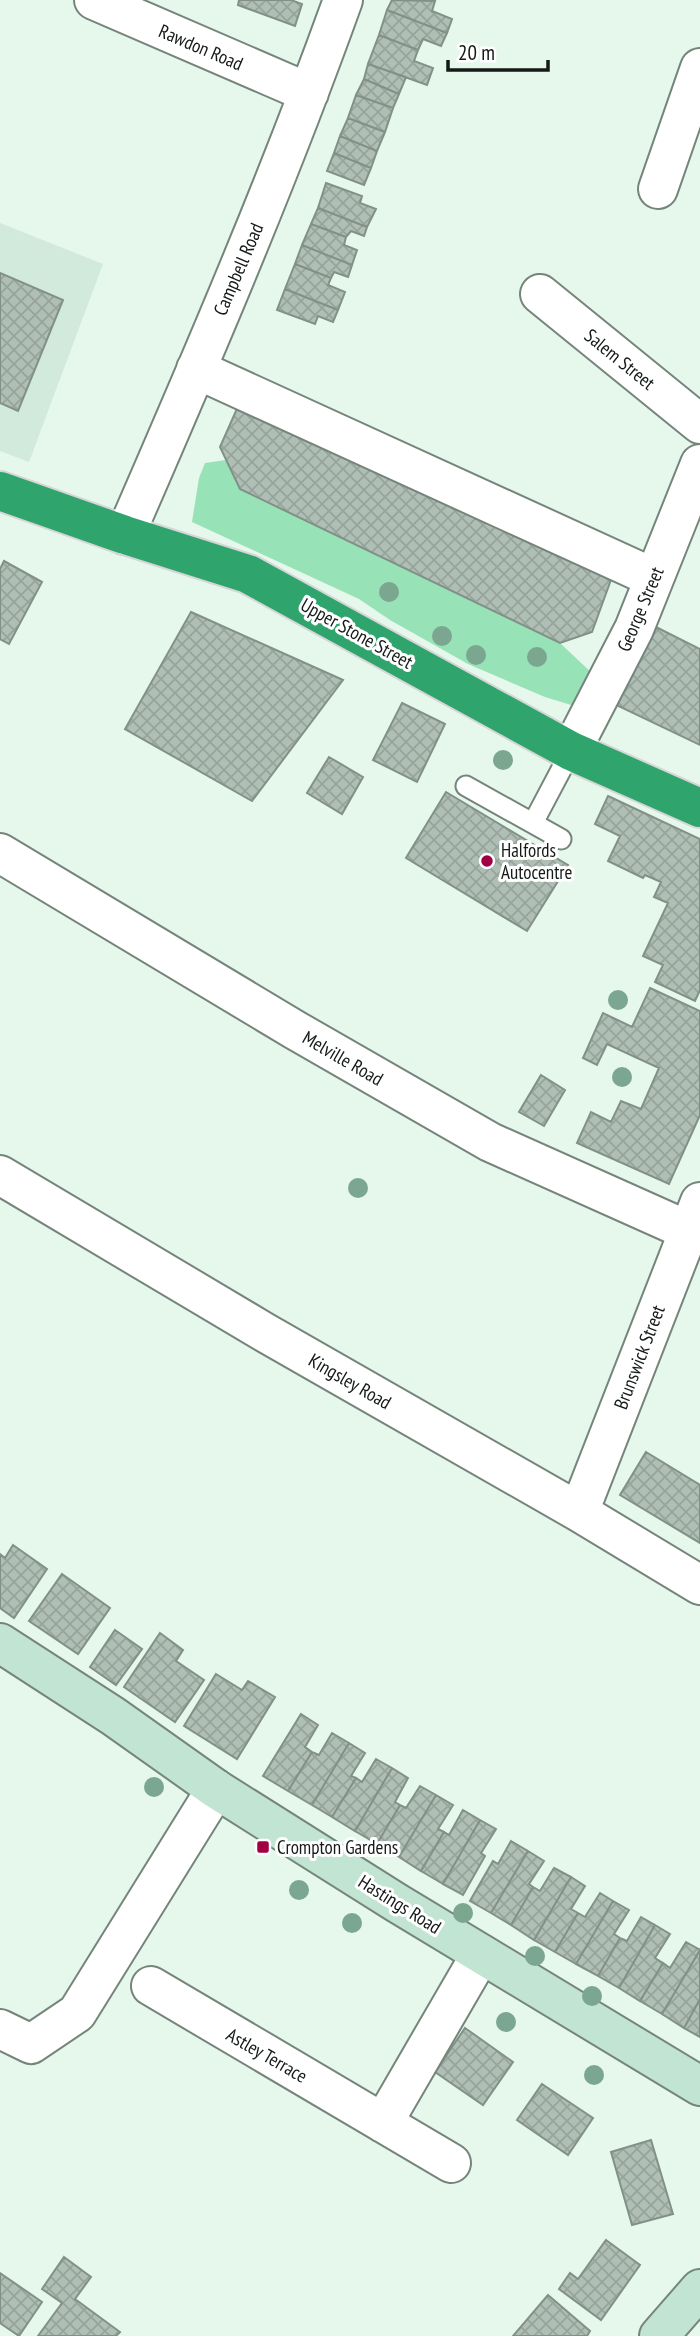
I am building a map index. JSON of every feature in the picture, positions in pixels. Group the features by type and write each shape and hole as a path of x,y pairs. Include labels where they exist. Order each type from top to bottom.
{"highway":[{"name":"Upper Stone Street","path":"0,491 248,574 571,751 700,808"}],"street":[{"name":"Rawdon Road","path":"94,0 309,93"},
{"name":"Campbell Road","path":"125,535 309,93 343,0"},
{"path":"658,188 700,68"},
{"name":"Salem Street","path":"540,294 700,424"},
{"path":"196,369 654,578"},
{"name":"George Street","path":"571,751 634,629 700,464"},
{"name":"Melville Road","path":"0,853 295,1030 490,1142 696,1222"},
{"name":"Kingsley Road","path":"0,1175 700,1585"},
{"name":"Brunswick Street","path":"579,1512 696,1222"},
{"name":"Hastings Road","path":"0,1643 113,1716 216,1789 397,1903 700,2086"},
{"path":"0,2029 31,2044 77,2013 216,1789"},
{"path":"383,2123 481,1954"},
{"name":"Astley Terrace","path":"151,1986 451,2163"},
{"path":"659,2336 700,2289"}],"lane":[{"path":"533,823 571,751"},
{"path":"466,786 561,839"}],"shaded area":[{"path":"0,223 103,264 29,462 0,451"}],"green space":[{"path":"226,460 241,489 560,643 595,676 581,708 545,697 468,664 390,620 359,599 192,522 199,478 205,463"}],"building":[{"path":"239,0 291,0 302,4 295,26 238,5"},
{"path":"392,0 435,1 432,11 452,19 447,33 387,10"},
{"path":"387,10 447,33 441,46 423,39 418,50 379,35"},
{"path":"379,35 418,50 414,61 433,68 427,85 368,64"},
{"path":"368,64 406,77 399,94 364,79"},
{"path":"364,79 399,94 393,108 356,95"},
{"path":"356,95 393,108 385,132 348,118"},
{"path":"348,118 385,132 377,151 340,136"},
{"path":"340,136 377,151 371,168 334,153"},
{"path":"334,153 371,168 364,185 327,171"},
{"path":"326,183 362,196 360,203 376,209 367,227 318,208"},
{"path":"318,208 367,227 364,236 351,231 346,237 311,224"},
{"path":"311,224 346,237 344,245 357,250 352,265 302,245"},
{"path":"302,245 352,265 348,277 334,272 331,278 295,264"},
{"path":"295,264 331,278 328,285 345,292 338,310 285,289"},
{"path":"0,273 63,300 18,411 0,403"},
{"path":"285,289 338,310 333,322 318,316 315,324 277,310"},
{"path":"239,404 612,577 592,632 560,643 240,489 220,447"},
{"path":"4,561 42,582 9,644 0,639 0,569"},
{"path":"191,612 343,680 252,801 125,729"},
{"path":"646,622 700,649 700,745 606,700"},
{"path":"402,703 445,724 417,782 373,760"},
{"path":"329,757 363,777 342,814 307,793"},
{"name":"Halfords Autocentre","path":"446,792 568,865 527,931 406,858"},
{"path":"608,796 700,839 700,990 695,1001 655,982 663,965 643,956 668,903 654,897 661,882 645,875 643,878 608,861 620,836 595,824"},
{"path":"650,988 700,1011 700,1115 669,1184 577,1143 591,1112 611,1122 621,1101 641,1109 659,1068 607,1044 597,1065 583,1058 603,1013 632,1027"},
{"path":"541,1075 565,1090 544,1126 519,1112"},
{"path":"646,1452 700,1485 700,1543 620,1495"},
{"path":"13,1545 47,1569 14,1618 0,1608 0,1554 5,1558"},
{"path":"62,1574 110,1608 78,1654 29,1621"},
{"path":"115,1630 142,1649 116,1685 90,1667"},
{"path":"160,1633 183,1650 176,1661 204,1680 175,1722 124,1687"},
{"path":"216,1674 242,1690 248,1681 275,1697 237,1759 184,1726"},
{"path":"301,1714 318,1725 305,1747 312,1752 288,1791 263,1776"},
{"path":"332,1733 349,1743 312,1805 288,1791 312,1752 319,1755"},
{"path":"349,1743 365,1753 351,1776 356,1778 332,1817 312,1805"},
{"path":"376,1759 392,1768 355,1831 332,1817 356,1778 362,1782"},
{"path":"392,1768 408,1778 395,1802 400,1805 377,1844 355,1831"},
{"path":"420,1786 436,1795 399,1857 377,1844 400,1805 406,1808"},
{"path":"436,1795 453,1805 438,1829 444,1832 421,1871 399,1857"},
{"path":"463,1810 480,1820 443,1884 421,1871 444,1832 449,1835"},
{"path":"480,1820 496,1829 481,1853 485,1856 463,1895 443,1884"},
{"path":"511,1841 528,1851 491,1913 470,1901 493,1861 498,1864"},
{"path":"528,1851 544,1861 529,1884 533,1887 511,1925 491,1913"},
{"path":"554,1868 571,1877 534,1940 511,1925 533,1887 540,1891"},
{"path":"571,1877 585,1886 571,1909 578,1913 555,1952 534,1940"},
{"path":"600,1893 613,1901 576,1964 555,1952 578,1913 585,1917"},
{"path":"613,1901 629,1910 614,1934 620,1938 598,1976 576,1964"},
{"path":"641,1917 655,1925 619,1988 598,1976 620,1938 627,1941"},
{"path":"655,1925 670,1934 655,1958 663,1963 640,2001 619,1988"},
{"path":"686,1942 700,1950 662,2014 640,2001 663,1963 670,1968"},
{"path":"700,1950 700,1999 684,2028 662,2014"},
{"path":"700,1999 700,2037 684,2028"},
{"path":"465,2028 513,2062 483,2105 435,2072"},
{"path":"542,2084 593,2118 568,2155 517,2120"},
{"path":"651,2140 673,2214 632,2225 611,2152"},
{"path":"606,2240 640,2265 601,2320 559,2289 570,2273 578,2279"},
{"path":"64,2257 91,2277 75,2299 120,2332 116,2336 38,2336 62,2303 42,2289"},
{"path":"0,2273 42,2302 19,2336 0,2323"},
{"path":"548,2295 590,2331 587,2336 513,2336"}],"place":[{"name":"Halfords Autocentre","path":"487,861"},
{"name":"Crompton Gardens","path":"263,1847"}]}
